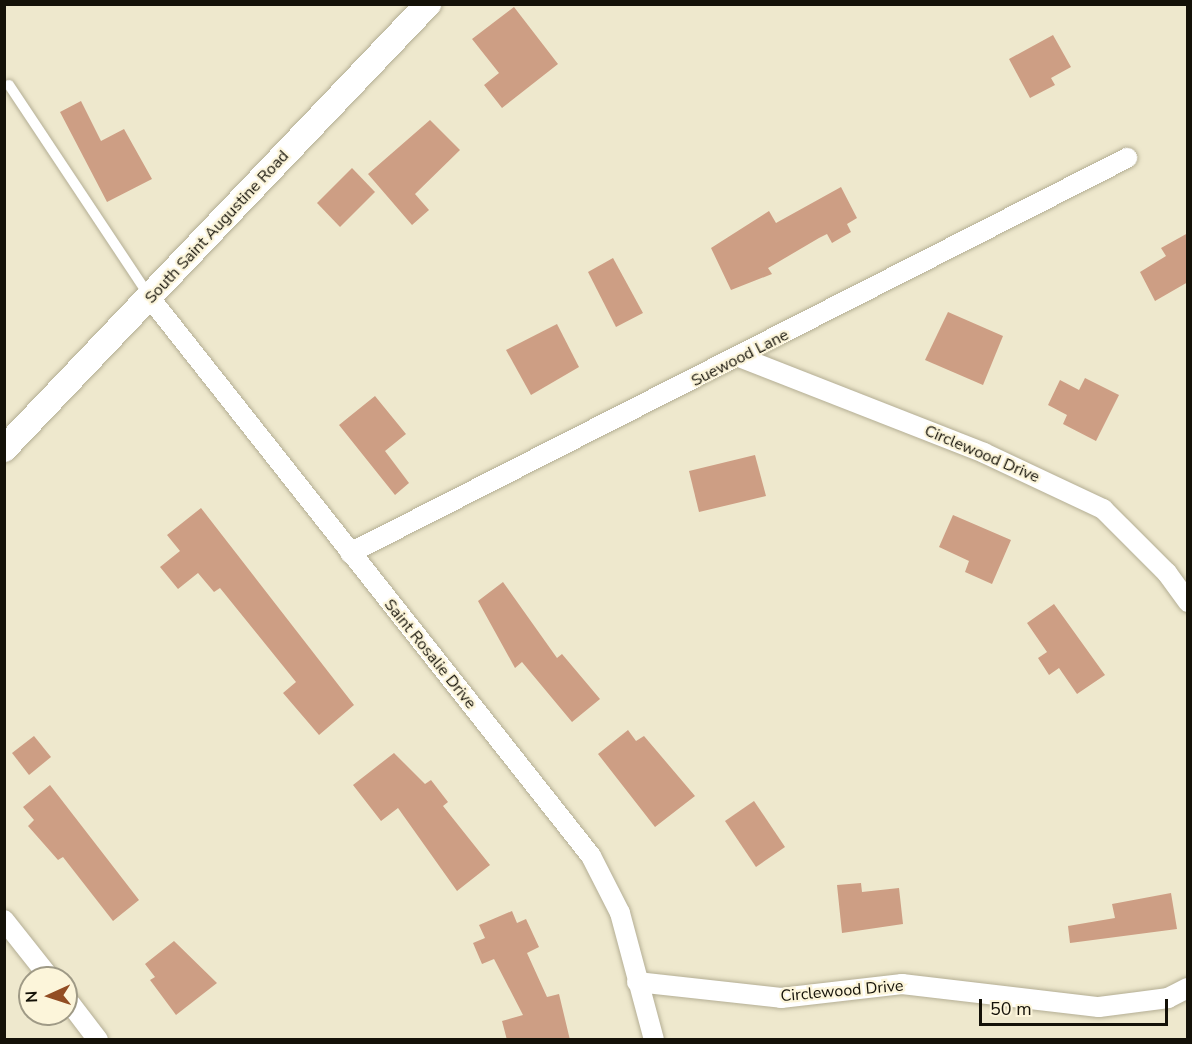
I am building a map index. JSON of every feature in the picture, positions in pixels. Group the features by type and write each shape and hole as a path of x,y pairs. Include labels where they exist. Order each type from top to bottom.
{"street":[{"name":"South Saint Augustine Road","path":"4,449 428,4"},
{"name":"Suewood Lane","path":"350,553 742,358 1126,158"},
{"name":"Saint Rosalie Drive","path":"150,298 591,856 620,913 654,1040"},
{"name":"Circlewood Drive","path":"742,358 984,453 1103,509 1167,573 1188,602"},
{"path":"4,920 40,966"},
{"name":"Circlewood Drive","path":"637,982 781,998 902,984 1099,1007 1168,998 1188,988"},
{"path":"78,1014 98,1040"}],"lane":[{"path":"9,85 150,298"}],"building":[{"path":"514,7 558,64 502,108 484,85 499,73 472,39"},
{"path":"1053,35 1071,67 1051,78 1055,85 1030,98 1009,59"},
{"path":"81,101 101,141 124,129 152,179 107,202 60,112"},
{"path":"430,120 460,150 415,194 429,210 412,225 368,174"},
{"path":"352,168 375,192 340,227 317,203"},
{"path":"841,187 857,218 847,224 851,232 832,243 827,234 768,268 772,274 731,290 711,248 769,211 776,223"},
{"path":"1188,233 1188,282 1155,301 1140,272 1166,256 1161,248"},
{"path":"613,258 643,313 616,327 588,272"},
{"path":"948,312 1003,336 983,385 925,360"},
{"path":"557,324 579,367 531,395 506,350"},
{"path":"1085,378 1119,395 1096,441 1063,424 1067,415 1048,405 1060,380 1079,390"},
{"path":"375,396 406,434 385,451 409,483 395,495 339,425"},
{"path":"755,455 766,496 699,512 689,471"},
{"path":"201,508 354,705 319,735 283,693 296,682 220,588 214,592 198,573 178,589 160,567 180,551 167,535"},
{"path":"953,515 1011,540 992,584 965,572 969,561 939,547"},
{"path":"503,582 557,658 562,654 600,699 572,722 522,662 515,668 478,601"},
{"path":"1054,604 1105,675 1077,694 1059,668 1049,675 1038,658 1047,652 1027,623"},
{"path":"628,730 636,741 644,736 695,796 655,827 598,754"},
{"path":"34,736 51,757 29,775 12,753"},
{"path":"394,753 425,784 431,780 448,802 443,806 490,865 457,891 398,808 381,821 353,785"},
{"path":"50,785 139,900 113,921 63,857 58,860 28,826 34,820 23,807"},
{"path":"754,801 785,847 756,867 725,821"},
{"path":"861,883 862,892 899,888 903,924 842,933 837,885"},
{"path":"1171,893 1177,929 1070,943 1068,926 1115,918 1112,904"},
{"path":"512,911 517,923 526,919 539,947 527,953 547,997 559,994 570,1040 507,1040 502,1021 523,1015 494,959 482,964 473,943 485,938 479,925"},
{"path":"174,941 217,983 176,1015 150,980 155,977 145,964"}]}
